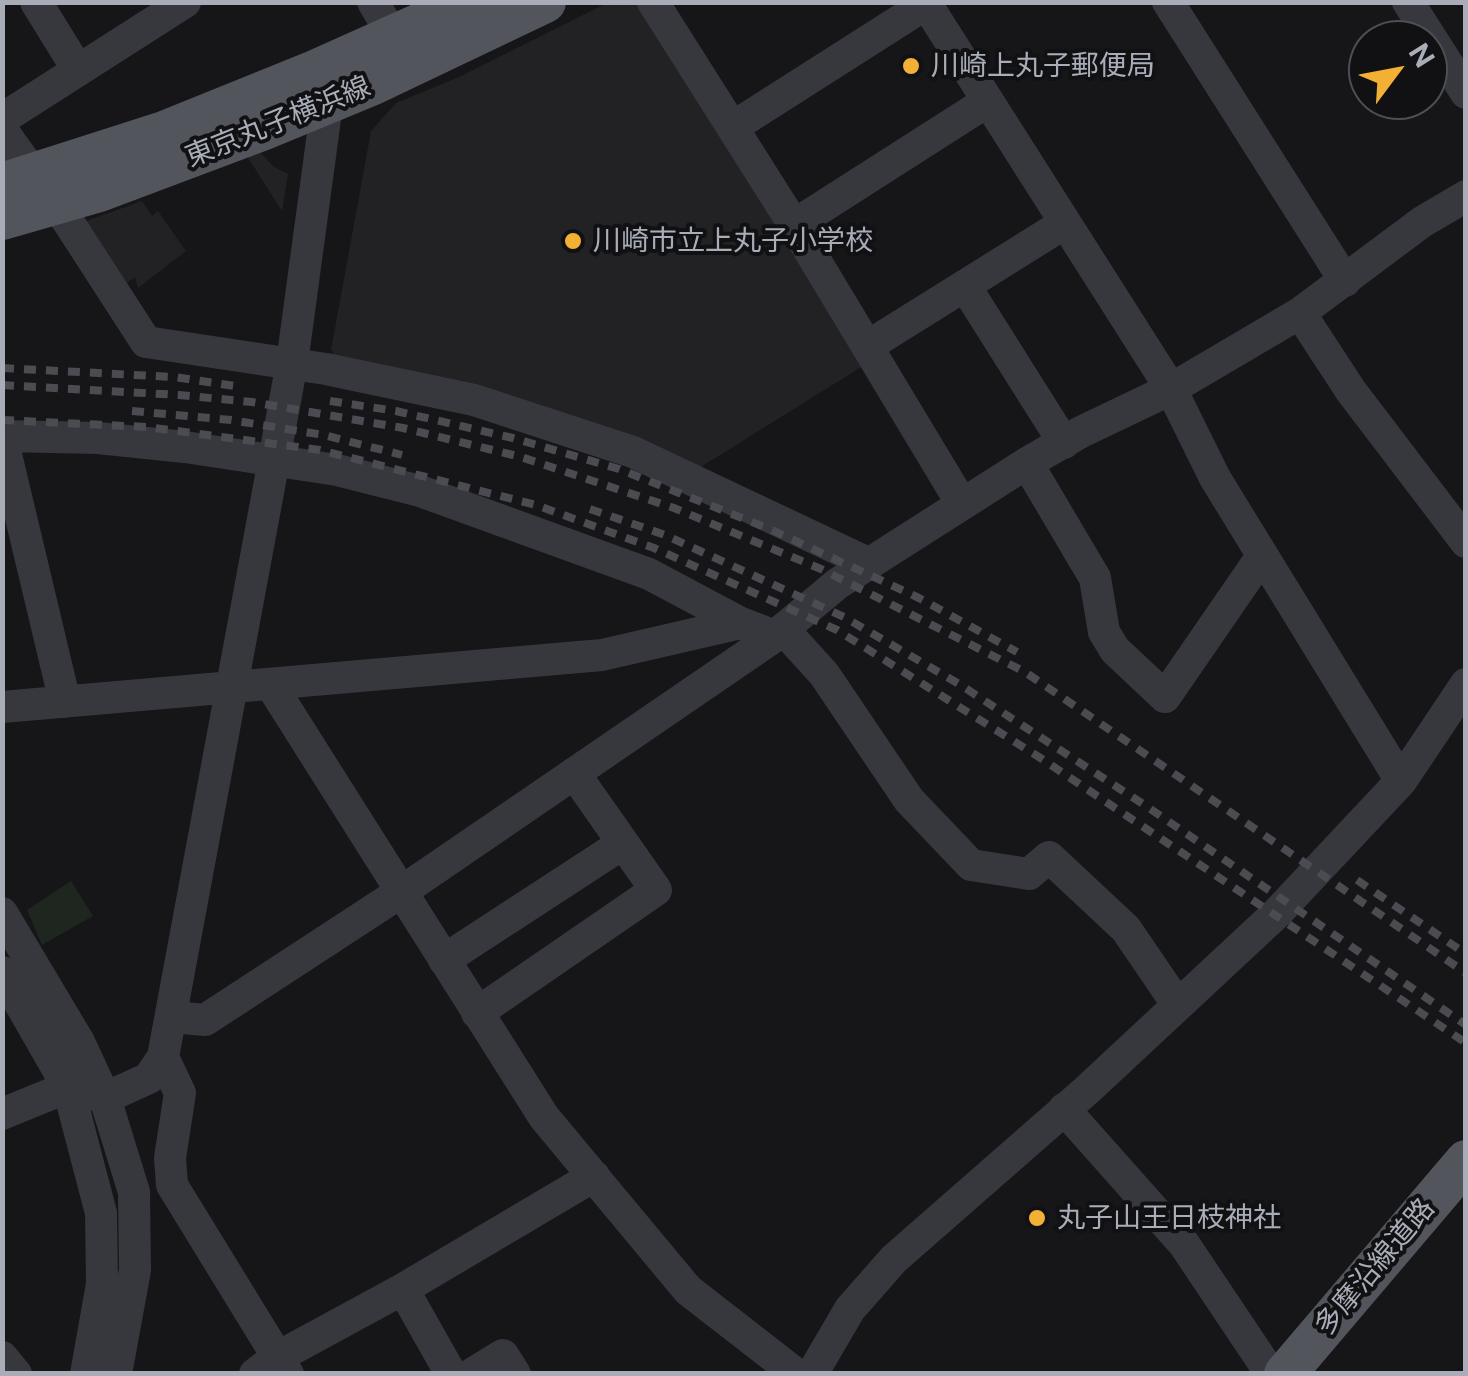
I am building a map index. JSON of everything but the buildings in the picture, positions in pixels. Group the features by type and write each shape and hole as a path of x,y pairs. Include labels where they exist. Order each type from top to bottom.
{"main road":[{"name":"東京丸子横浜線","path":"321,88 383,19 469,2"},
{"name":"東京丸子横浜線","path":"2,218 16,157 164,132 321,88 546,2"},
{"name":"多摩沿線道路","path":"1285,1374 1466,1161"}],"street":[{"path":"36,2 78,70"},
{"path":"185,2 149,12 78,70 16,157 146,342 292,363 474,400 633,452 870,564"},
{"path":"653,2 962,504"},
{"path":"1168,2 1345,281"},
{"path":"1408,2 1466,93"},
{"path":"733,127 927,3 1171,390 1215,478 1401,782"},
{"path":"2,1114 68,1086 105,1098 149,1078 163,1057 292,363 321,88"},
{"path":"794,226 988,101"},
{"path":"172,1016 205,1020 401,892 779,632 837,584 1027,463 1171,390 1300,313 1422,222 1466,196"},
{"path":"868,346 1065,223"},
{"path":"966,286 1064,443"},
{"path":"1300,313 1351,391 1466,542"},
{"path":"65,702 10,500 2,437 98,438 185,447 337,470 420,491 649,574 741,623 779,632 824,674 909,800 970,866 1029,874 1049,857 1126,930 1177,1004"},
{"path":"1027,463 1095,578 1104,632 1116,650 1165,698 1262,556"},
{"path":"2,708 602,655 741,623"},
{"path":"812,1374 850,1309 894,1259 1277,913 1401,782 1466,684"},
{"path":"271,686 544,1117 688,1290 796,1374"},
{"path":"478,1013 656,890 574,773"},
{"path":"444,960 622,844"},
{"path":"2,912 79,1042 105,1098 134,1192 135,1270 116,1374"},
{"path":"2,972 68,1086 101,1213 102,1284 86,1374"},
{"path":"163,1057 180,1092 170,1158 172,1185 273,1368 594,1176"},
{"path":"1064,1109 1184,1244 1271,1374"},
{"path":"134,1192 172,1185"},
{"path":"403,1290 451,1374"},
{"path":"472,1374 503,1354 515,1374"},
{"path":"2,1357 16,1374"}],"shaded area":[{"name":"川崎市立上丸子小学校","path":"644,2 871,361 696,470 338,360 331,350 371,131 396,103 459,77 607,3"},
{"path":"257,149 274,167 288,174 282,211 247,156"},
{"path":"142,201 152,216 158,211 186,251 138,288 135,277 117,290 75,225"},
{"path":"71,881 93,916 42,945 27,910"}],"railway":[{"path":"2,368 174,377 241,387"},
{"path":"2,385 252,402 403,428 521,457 674,508 821,569 1025,672 1466,973"},
{"path":"330,401 396,411 513,438 619,469 772,530 919,598 1017,652"},
{"path":"132,411 231,420 324,435 402,455"},
{"path":"2,420 147,427 320,450 536,505 654,548 837,630 1042,759 1466,1043"},
{"path":"590,509 665,535 844,617 959,684 1146,806 1466,1025"},
{"path":"1357,880 1466,954"}],"place":[{"name":"川崎上丸子郵便局","path":"911,66"},
{"name":"川崎市立上丸子小学校","path":"573,241"},
{"name":"丸子山王日枝神社","path":"1037,1218"}]}
